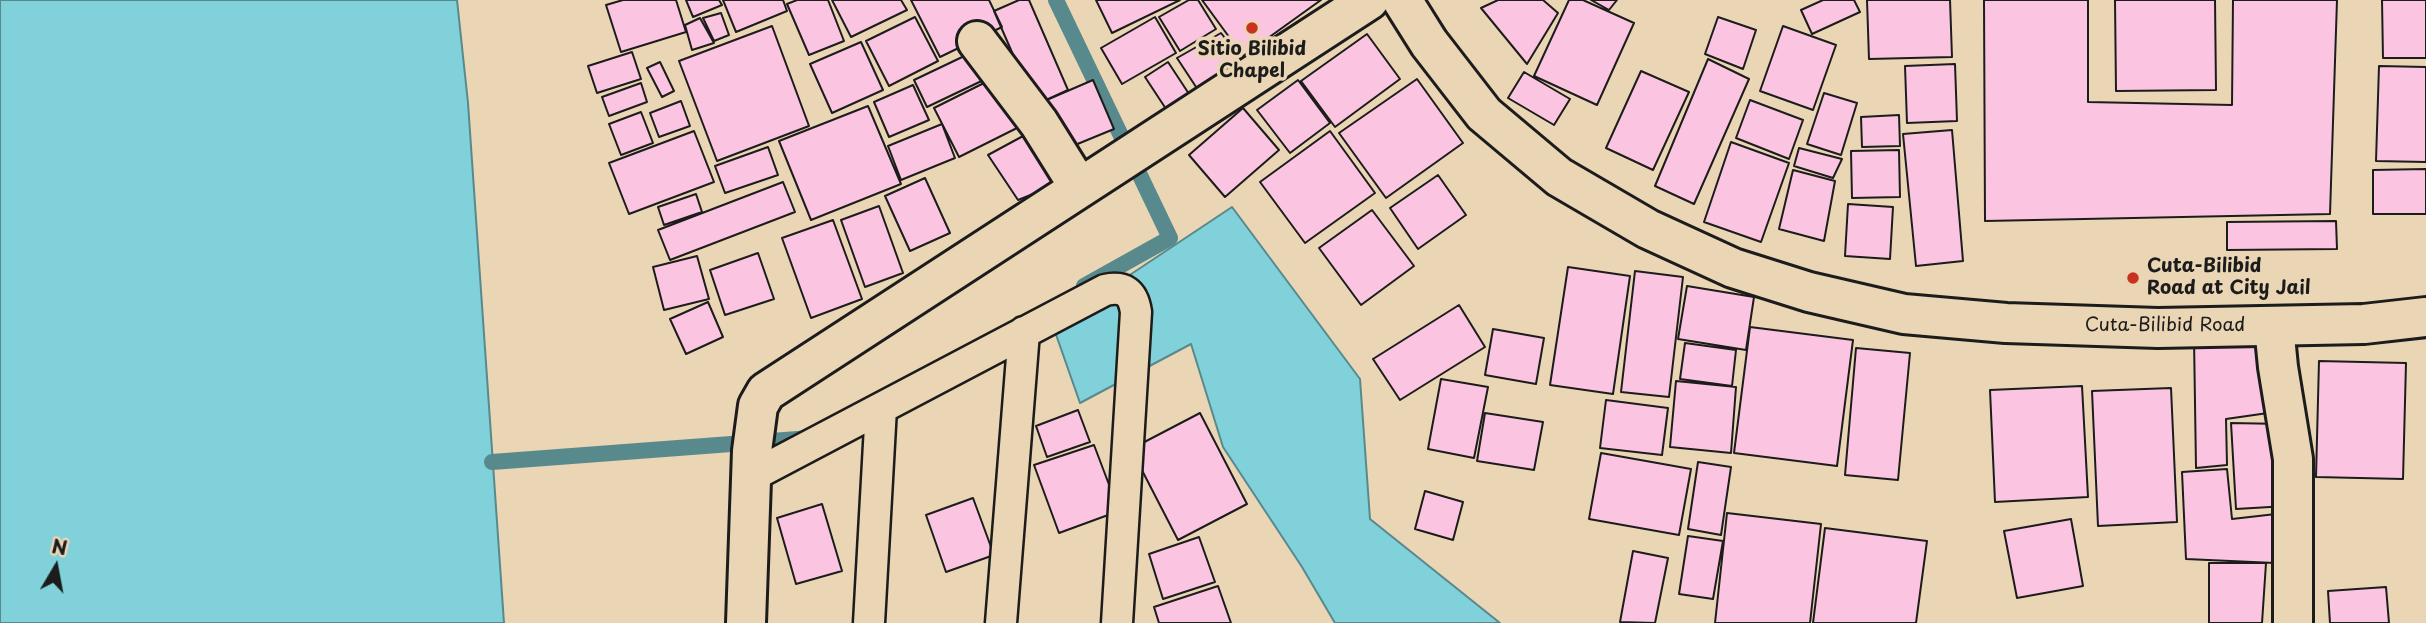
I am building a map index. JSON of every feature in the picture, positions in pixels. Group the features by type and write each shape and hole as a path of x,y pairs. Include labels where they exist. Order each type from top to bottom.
{"street":[{"path":"746,623 752,464 758,407 766,392 1369,0"},
{"name":"Cuta-Bilibid Road","path":"1402,0 1429,43 1484,114 1559,177 1648,229 1733,268 1810,292 1904,314 2006,323 2158,328 2364,324 2426,317"},
{"path":"977,41 1039,123 1079,187"},
{"path":"2274,326 2293,459 2293,623"}],"lane":[{"path":"752,464 881,408 1105,290 1121,289 1129,292 1135,301 1136,312 1117,623"},
{"path":"1001,623 1024,332"},
{"path":"869,623 881,408"}],"water":[{"path":"0,0 457,0 468,103 504,623 0,623"},
{"path":"1232,207 1360,379 1370,519 1500,623 1335,623 1302,567 1223,447 1191,344 1080,403 1053,326"}],"building":[{"path":"623,0 676,0 686,32 621,52 606,5"},
{"path":"686,0 719,0 722,5 693,17"},
{"path":"723,0 783,0 787,11 736,32"},
{"path":"797,0 828,0 844,41 809,55 787,4"},
{"path":"832,0 901,0 907,10 851,37"},
{"path":"911,0 989,0 1002,27 940,57"},
{"path":"1019,0 1029,0 1068,90 1035,105 994,11"},
{"path":"1096,0 1180,0 1112,33"},
{"path":"1189,0 1198,0 1216,29 1180,51 1159,17"},
{"name":"Sitio Bilibid Chapel","path":"1202,0 1321,0 1243,56"},
{"path":"1498,0 1543,0 1558,13 1527,64 1481,8"},
{"path":"1569,0 1583,0 1634,23 1597,105 1534,76"},
{"path":"1591,0 1617,0 1609,10"},
{"path":"1823,0 1854,0 1860,12 1812,34 1801,10"},
{"path":"1867,0 1950,0 1952,57 1869,59"},
{"path":"1984,0 2088,0 2088,102 2232,105 2233,0 2337,0 2330,214 1985,221"},
{"path":"2115,0 2215,0 2216,90 2116,91"},
{"path":"2382,0 2426,0 2426,58 2383,58"},
{"path":"721,13 729,35 714,41 703,18"},
{"path":"915,17 938,61 889,86 866,41"},
{"path":"1155,17 1176,53 1122,84 1101,48"},
{"path":"1718,17 1756,30 1743,69 1705,54"},
{"path":"700,18 714,43 692,50 685,25"},
{"path":"772,26 809,126 717,161 679,61"},
{"path":"1783,26 1836,45 1813,110 1760,91"},
{"path":"1221,33 1244,62 1200,93 1177,58"},
{"path":"1367,34 1400,79 1335,127 1301,81"},
{"path":"861,42 883,90 832,113 810,64"},
{"path":"979,49 992,76 927,107 914,80"},
{"path":"632,52 641,79 597,93 588,66"},
{"path":"1708,59 1749,79 1694,204 1655,186"},
{"path":"660,62 674,91 662,97 647,68"},
{"path":"1168,62 1193,100 1170,115 1145,77"},
{"path":"1955,64 1957,121 1907,123 1905,66"},
{"path":"2379,66 2426,67 2426,162 2376,161"},
{"path":"1641,71 1689,92 1653,170 1606,148"},
{"path":"1524,72 1570,99 1554,125 1508,98"},
{"path":"1000,75 1025,124 959,157 934,108"},
{"path":"1417,79 1463,143 1386,198 1339,133"},
{"path":"1093,80 1114,129 1058,152 1035,105"},
{"path":"1298,80 1330,123 1290,153 1257,110"},
{"path":"641,83 647,102 609,116 602,97"},
{"path":"913,85 929,120 889,137 874,102"},
{"path":"1824,93 1857,103 1841,155 1807,144"},
{"path":"1750,100 1803,120 1789,159 1736,138"},
{"path":"681,101 690,126 659,137 650,113"},
{"path":"868,106 901,184 811,220 779,141"},
{"path":"1243,108 1279,150 1225,197 1189,155"},
{"path":"641,112 653,143 621,155 609,124"},
{"path":"1899,115 1900,146 1862,147 1861,117"},
{"path":"942,124 955,158 901,180 888,146"},
{"path":"1036,129 1061,183 1018,200 988,155"},
{"path":"1952,130 1963,261 1916,266 1903,134"},
{"path":"694,131 714,182 629,214 609,163"},
{"path":"1330,131 1375,193 1305,243 1260,182"},
{"path":"1731,142 1789,163 1761,242 1704,222"},
{"path":"768,147 778,175 725,193 715,166"},
{"path":"1799,148 1842,159 1833,178 1794,166"},
{"path":"1899,150 1900,197 1852,198 1851,151"},
{"path":"2426,169 2426,214 2373,214 2373,170"},
{"path":"1793,170 1835,181 1824,241 1779,229"},
{"path":"1438,175 1466,215 1418,249 1390,208"},
{"path":"925,178 950,233 910,251 885,196"},
{"path":"783,182 795,212 670,260 658,230"},
{"path":"696,194 702,212 664,225 658,207"},
{"path":"1848,204 1893,207 1890,259 1845,256"},
{"path":"879,206 903,273 865,287 841,220"},
{"path":"1372,210 1414,266 1361,305 1319,248"},
{"path":"833,220 862,299 811,318 782,238"},
{"path":"2336,221 2337,249 2227,250 2227,222"},
{"path":"758,253 774,299 725,315 710,270"},
{"path":"697,256 709,299 664,310 653,267"},
{"path":"1568,267 1630,276 1613,394 1550,385"},
{"path":"1635,271 1683,277 1669,397 1621,392"},
{"path":"1687,286 1754,297 1746,350 1678,339"},
{"path":"708,302 723,337 686,354 670,319"},
{"path":"1459,305 1485,347 1400,400 1373,359"},
{"path":"1750,327 1853,340 1837,466 1734,453"},
{"path":"1493,329 1544,338 1536,384 1485,375"},
{"path":"2194,338 2264,342 2268,413 2226,419 2227,465 2196,468"},
{"path":"1685,343 1736,350 1732,386 1680,379"},
{"path":"1856,348 1910,353 1898,480 1845,475"},
{"path":"2319,361 2406,363 2403,479 2316,477"},
{"path":"1441,379 1488,387 1474,458 1428,449"},
{"path":"1676,381 1736,387 1731,453 1670,447"},
{"path":"2082,386 2088,497 1995,502 1990,390"},
{"path":"2171,388 2177,522 2098,526 2092,391"},
{"path":"1606,400 1668,408 1662,455 1600,448"},
{"path":"1078,410 1090,442 1047,457 1036,426"},
{"path":"1200,413 1247,504 1178,540 1131,449"},
{"path":"1485,413 1543,422 1534,470 1477,461"},
{"path":"2231,423 2283,424 2287,506 2236,509"},
{"path":"1094,445 1119,511 1059,533 1034,465"},
{"path":"1601,453 1691,469 1679,535 1589,519"},
{"path":"1698,462 1731,467 1721,535 1688,529"},
{"path":"2227,469 2232,519 2276,514 2275,563 2186,559 2182,472"},
{"path":"1425,491 1463,502 1453,540 1415,529"},
{"path":"973,498 994,555 946,572 926,515"},
{"path":"822,504 842,571 796,584 777,518"},
{"path":"1727,513 1821,524 1810,623 1715,623"},
{"path":"2071,519 2083,586 2017,598 2004,531"},
{"path":"1825,528 1927,541 1916,623 1813,623"},
{"path":"1688,536 1723,541 1713,599 1679,594"},
{"path":"1199,537 1215,582 1163,599 1149,554"},
{"path":"1633,551 1668,558 1655,623 1620,622"},
{"path":"2209,563 2266,563 2262,623 2209,623"},
{"path":"1218,586 1231,623 1159,623 1154,607"},
{"path":"2386,587 2389,623 2330,623 2328,591"}],"waterway":[{"path":"1056,0 1170,238 1084,286"},
{"path":"492,462 811,438"}],"place":[{"name":"Sitio Bilibid Chapel","path":"1252,28"},
{"name":"Cuta-Bilibid Road at City Jail","path":"2133,278"}]}
